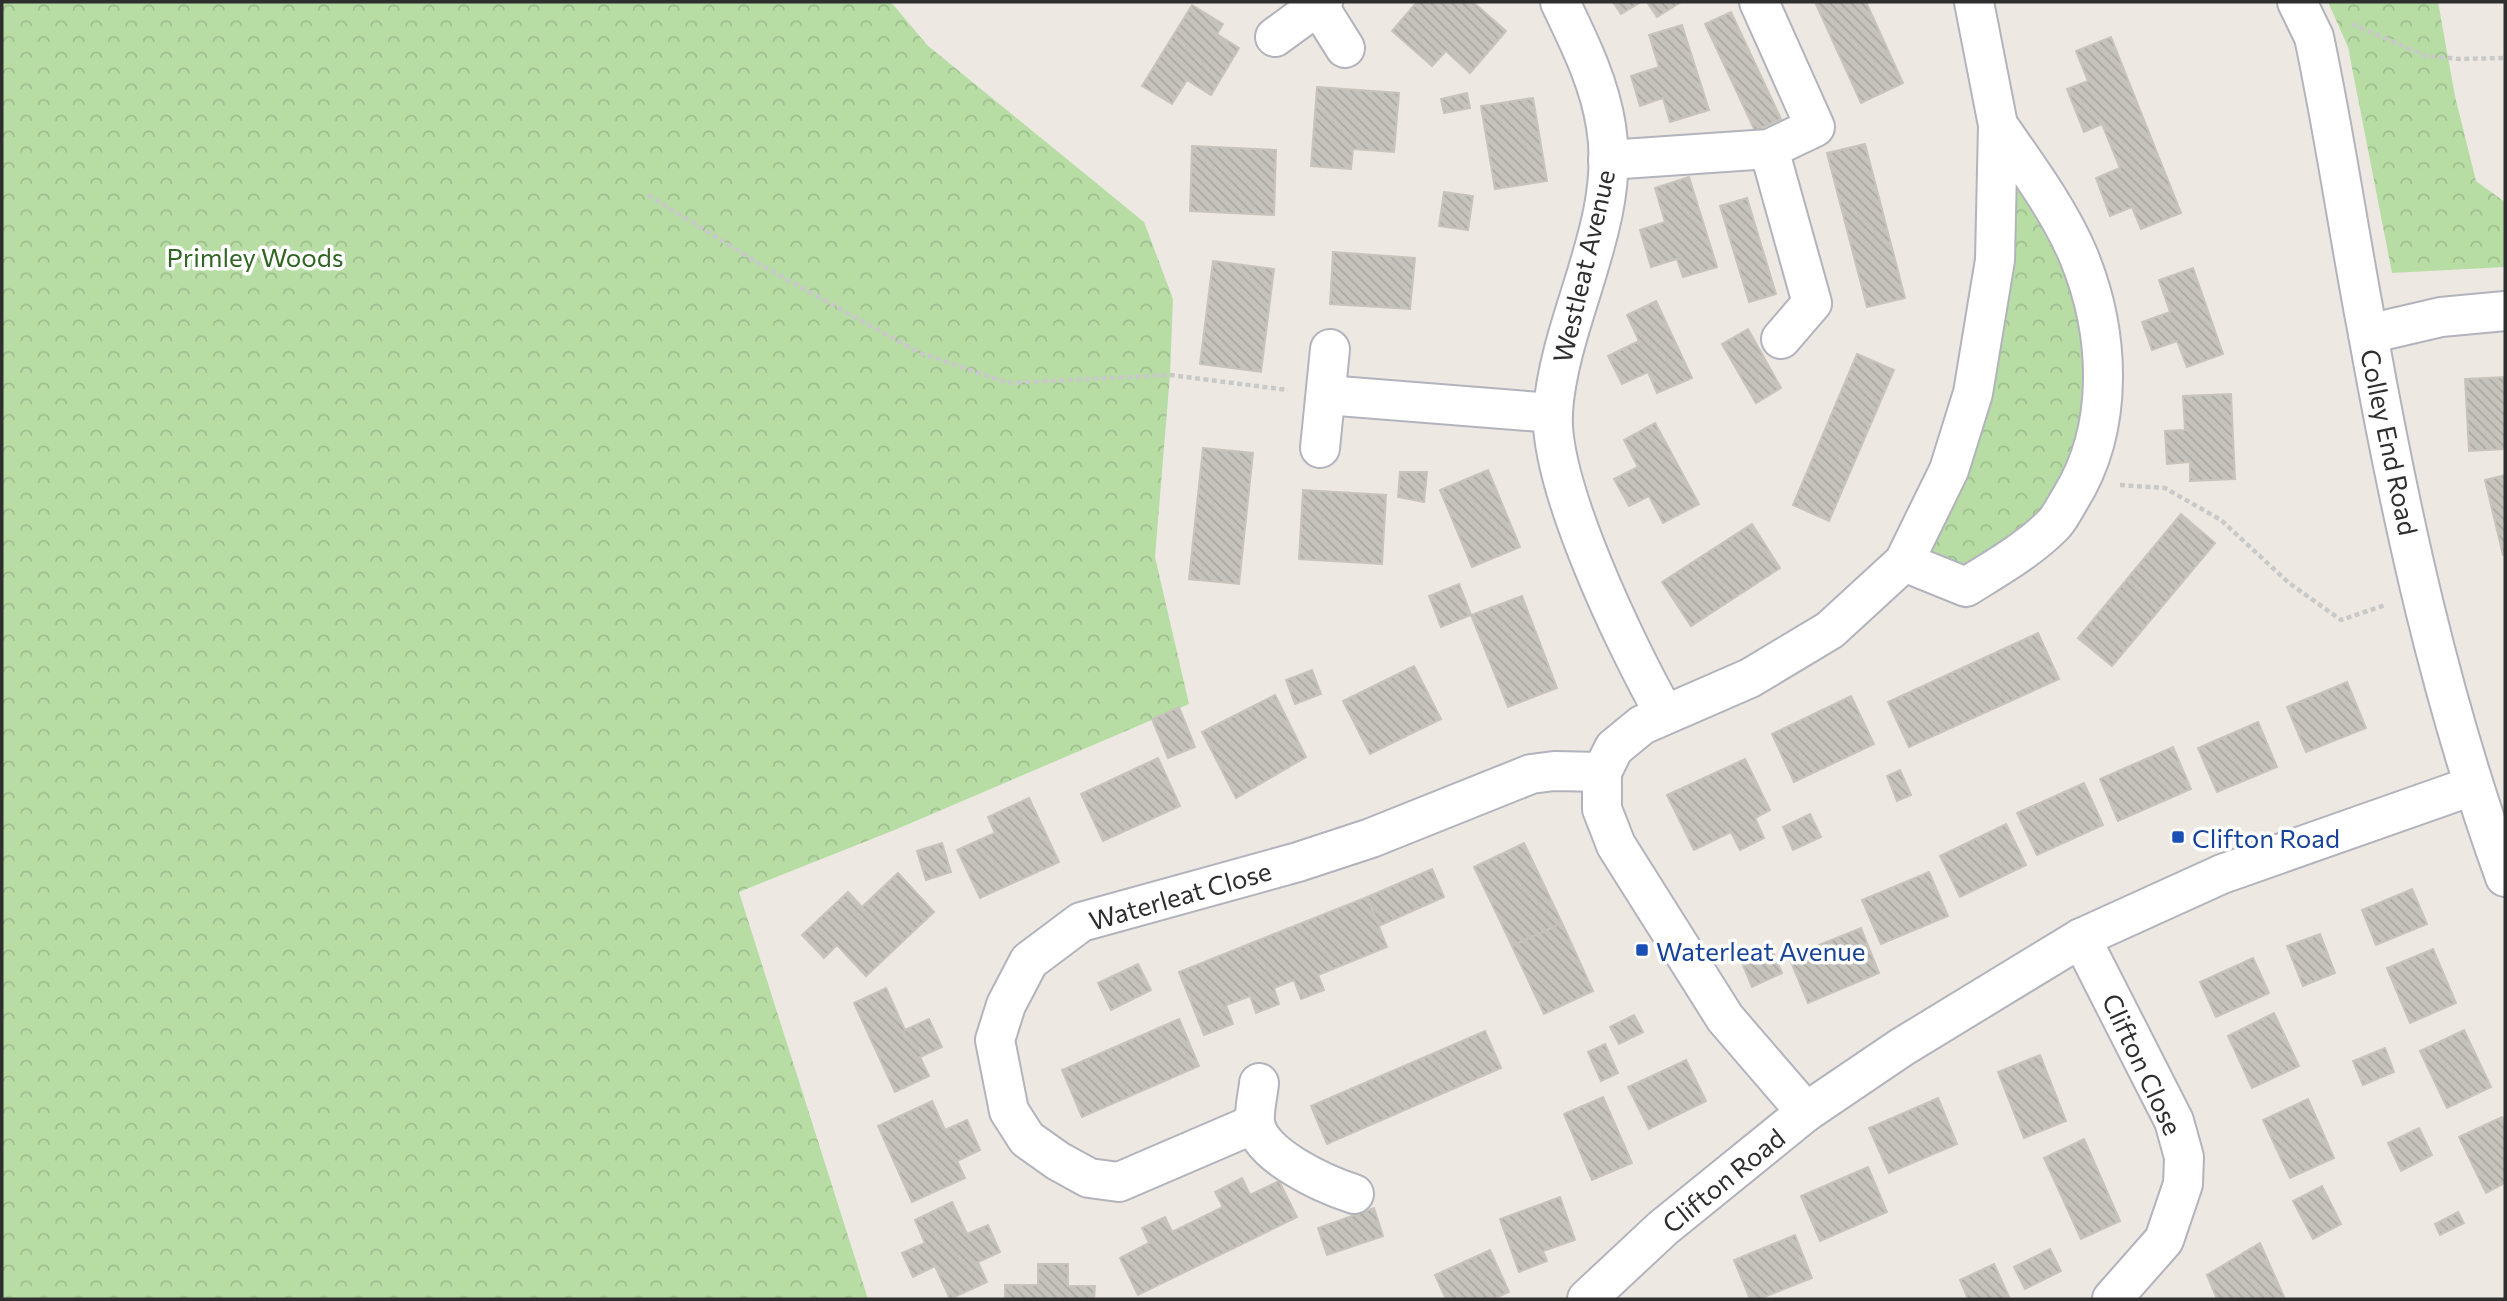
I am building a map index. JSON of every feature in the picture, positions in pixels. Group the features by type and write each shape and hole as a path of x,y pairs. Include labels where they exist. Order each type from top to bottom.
{"street":[{"name":"Westleat Avenue","path":"1560,2 1587,59 1599,94 1606,127 1608,160 1605,198 1560,359 1553,413 1555,448 1587,545 1633,659 1664,713"},
{"path":"1608,160 1769,149 1815,127 1759,2"},
{"path":"1806,1112 1725,1018 1616,845 1602,809 1602,772 1614,748 1634,730 1664,713 1750,678 1830,630 1904,562 1949,470 1973,393 1996,260 1998,125 1974,2"},
{"path":"1275,37 1321,3 1345,48"},
{"name":"Colley End Road","path":"2298,4 2314,37 2320,63 2368,334 2421,592 2472,786 2505,877"},
{"path":"1904,562 1966,587 2020,554 2055,524 2081,482 2100,428 2103,371 2096,302 2078,254 2034,178 1998,125"},
{"path":"1769,149 1812,303 1781,340"},
{"path":"2368,334 2441,317 2505,310"},
{"path":"1320,448 1331,349"},
{"path":"1326,395 1553,413"},
{"name":"Waterleat Close","path":"1254,1124 1119,1182 1089,1178 1058,1161 1027,1139 1009,1111 995,1040 1006,1004 1029,961 1081,922 1298,862 1371,838 1531,774 1554,771 1602,772"},
{"name":"Clifton Road","path":"1587,1299 1663,1228 1806,1112 1902,1047 2081,938 2222,874 2472,786"},
{"name":"Clifton Close","path":"2081,938 2174,1121 2184,1157 2183,1184 2164,1240 2112,1299"},
{"path":"1259,1083 1254,1124 1266,1143 1289,1164 1332,1187 1354,1194"}],"path":[{"path":"2298,4 2363,28 2426,56 2460,59 2505,58"},
{"path":"648,195 768,269 918,352 1008,383 1170,375 1326,395"},
{"path":"2081,482 2165,488 2221,520 2288,583 2341,620 2421,592"}],"green space":[{"name":"Primley Woods","path":"2,2 891,2 927,45 1144,222 1173,299 1170,375 1155,557 1189,704 897,829 739,892 868,1299 2,1299"},
{"path":"2328,2 2438,2 2455,96 2476,181 2505,202 2505,267 2392,273 2348,47"},
{"path":"1998,125 2078,254 2088,464 1966,587 1904,562 1949,470"}],"building":[{"path":"1417,2 1473,2 1506,31 1470,73 1446,51 1432,66 1392,31"},
{"path":"1613,2 1641,2 1621,14"},
{"path":"1647,2 1681,2 1657,17"},
{"path":"1815,2 1866,2 1903,83 1861,103"},
{"path":"1192,5 1223,24 1217,34 1239,48 1211,95 1187,80 1172,104 1142,86"},
{"path":"1731,12 1781,119 1755,131 1705,24"},
{"path":"1682,25 1709,110 1670,122 1663,98 1640,106 1631,76 1659,67 1649,35"},
{"path":"2111,37 2181,213 2141,229 2132,207 2110,216 2096,178 2120,168 2102,124 2084,132 2067,89 2088,81 2076,51"},
{"path":"1317,87 1399,93 1394,152 1353,149 1351,169 1311,166"},
{"path":"1467,93 1470,108 1444,113 1441,99"},
{"path":"1533,98 1547,181 1495,189 1481,106"},
{"path":"1865,144 1905,298 1867,307 1827,153"},
{"path":"1192,146 1276,150 1274,215 1190,211"},
{"path":"1689,177 1717,267 1683,277 1677,259 1651,267 1640,230 1665,222 1655,188"},
{"path":"1444,192 1473,196 1468,230 1439,226"},
{"path":"1747,198 1776,294 1749,302 1720,206"},
{"path":"1333,252 1415,258 1410,309 1330,304"},
{"path":"1213,261 1274,269 1261,372 1200,364"},
{"path":"2193,268 2223,354 2187,367 2177,341 2152,350 2142,322 2170,312 2159,280"},
{"path":"1656,301 1692,378 1657,393 1648,372 1622,384 1608,356 1639,341 1627,315"},
{"path":"1748,329 1781,388 1756,403 1722,344"},
{"path":"1857,354 1894,370 1829,521 1793,505"},
{"path":"2505,377 2505,449 2469,451 2465,379"},
{"path":"2231,394 2235,479 2190,481 2190,462 2167,464 2165,431 2185,430 2183,396"},
{"path":"1655,423 1699,504 1663,523 1649,496 1629,506 1614,479 1638,467 1624,440"},
{"path":"1203,448 1253,453 1239,584 1189,579"},
{"path":"1488,470 1520,547 1472,567 1440,490"},
{"path":"1400,472 1427,472 1424,502 1398,497"},
{"path":"2505,475 2505,554 2503,555 2485,480"},
{"path":"1303,490 1386,495 1382,564 1299,559"},
{"path":"2181,514 2215,543 2112,666 2078,638"},
{"path":"1752,524 1780,568 1691,626 1662,582"},
{"path":"1459,584 1471,615 1441,627 1429,596"},
{"path":"1522,596 1557,688 1508,707 1471,615"},
{"path":"2038,633 2059,679 1909,747 1888,702"},
{"path":"1414,666 1441,719 1370,754 1343,701"},
{"path":"1312,670 1321,694 1295,704 1286,680"},
{"path":"2347,682 2366,728 2306,752 2287,707"},
{"path":"1275,695 1306,757 1236,798 1202,732"},
{"path":"1851,696 1874,744 1794,782 1772,734"},
{"path":"1179,707 1195,747 1168,758 1152,719"},
{"path":"2258,722 2277,767 2217,792 2198,748"},
{"path":"2173,747 2191,789 2118,821 2100,779"},
{"path":"1158,758 1180,806 1103,841 1081,794"},
{"path":"1745,759 1770,810 1755,818 1764,838 1740,850 1731,832 1694,850 1667,795"},
{"path":"1900,770 1911,795 1897,801 1887,776"},
{"path":"2084,783 2103,825 2037,855 2017,813"},
{"path":"1029,798 1059,862 980,898 957,850 995,833 988,817"},
{"path":"1810,814 1821,837 1793,850 1783,827"},
{"path":"2006,824 2026,865 1960,897 1940,856"},
{"path":"942,843 951,872 926,880 917,851"},
{"path":"1524,843 1562,923 1512,946 1474,867"},
{"path":"1432,869 1444,897 1379,926 1367,897"},
{"path":"1929,872 1948,916 1881,944 1862,900"},
{"path":"898,873 934,912 866,976 837,945 824,958 802,935 848,892 862,907"},
{"path":"2412,889 2427,924 2376,945 2362,910"},
{"path":"1367,897 1387,947 1318,975 1324,990 1301,999 1294,980 1274,988 1279,1004 1256,1013 1250,996 1226,1005 1233,1024 1204,1035 1179,972"},
{"path":"1562,923 1593,991 1544,1014 1512,946"},
{"path":"1861,928 1879,973 1808,1003 1789,957"},
{"path":"2320,934 2335,973 2303,986 2287,946"},
{"path":"2433,949 2456,1003 2410,1023 2387,968"},
{"path":"1772,950 1782,973 1752,987 1742,963"},
{"path":"2253,958 2269,993 2216,1017 2200,982"},
{"path":"1138,964 1151,990 1111,1010 1098,983"},
{"path":"886,988 905,1030 929,1019 942,1047 920,1057 929,1076 895,1092 854,1003"},
{"path":"2274,1013 2299,1066 2252,1088 2228,1036"},
{"path":"1634,1015 1643,1032 1619,1044 1610,1027"},
{"path":"1179,1019 1199,1066 1082,1117 1062,1070"},
{"path":"2464,1030 2491,1087 2447,1108 2420,1051"},
{"path":"1485,1031 1501,1068 1327,1144 1311,1106"},
{"path":"1605,1044 1618,1073 1601,1081 1588,1052"},
{"path":"2385,1048 2394,1072 2363,1085 2353,1061"},
{"path":"2040,1055 2066,1121 2024,1138 1998,1072"},
{"path":"1686,1060 1706,1101 1649,1129 1628,1087"},
{"path":"1603,1097 1632,1163 1592,1180 1564,1114"},
{"path":"1938,1098 1957,1144 1889,1173 1869,1128"},
{"path":"2308,1099 2334,1158 2290,1178 2263,1120"},
{"path":"932,1101 945,1130 967,1120 980,1150 957,1161 965,1178 912,1202 878,1126"},
{"path":"2502,1117 2505,1122 2505,1183 2486,1193 2459,1137"},
{"path":"2419,1128 2432,1155 2401,1171 2388,1143"},
{"path":"2084,1139 2120,1221 2081,1239 2044,1158"},
{"path":"1868,1167 1887,1212 1820,1241 1801,1196"},
{"path":"1242,1178 1250,1195 1279,1181 1297,1217 1138,1295 1120,1258 1149,1243 1142,1228 1165,1217 1172,1232 1223,1207 1215,1192"},
{"path":"2322,1186 2341,1224 2313,1239 2293,1201"},
{"path":"1560,1197 1575,1240 1543,1251 1547,1261 1519,1272 1500,1219"},
{"path":"952,1202 967,1234 988,1225 1000,1252 978,1262 987,1282 950,1299 935,1266 913,1277 902,1253 925,1243 915,1220"},
{"path":"1374,1208 1383,1236 1327,1255 1318,1228"},
{"path":"2458,1212 2464,1223 2440,1235 2435,1224"},
{"path":"1795,1235 1812,1278 1759,1299 1750,1299 1734,1260"},
{"path":"2260,1243 2285,1299 2217,1299 2207,1275"},
{"path":"2050,1249 2061,1271 2025,1289 2014,1267"},
{"path":"1490,1250 1509,1292 1493,1299 1446,1299 1435,1275"},
{"path":"1038,1264 1068,1264 1068,1286 1095,1286 1094,1299 1005,1299 1005,1285 1038,1285"},
{"path":"1994,1264 2010,1299 1968,1299 1960,1280"}],"place":[{"name":"Clifton Road","path":"2178,837"},
{"name":"Waterleat Avenue","path":"1642,950"}]}
